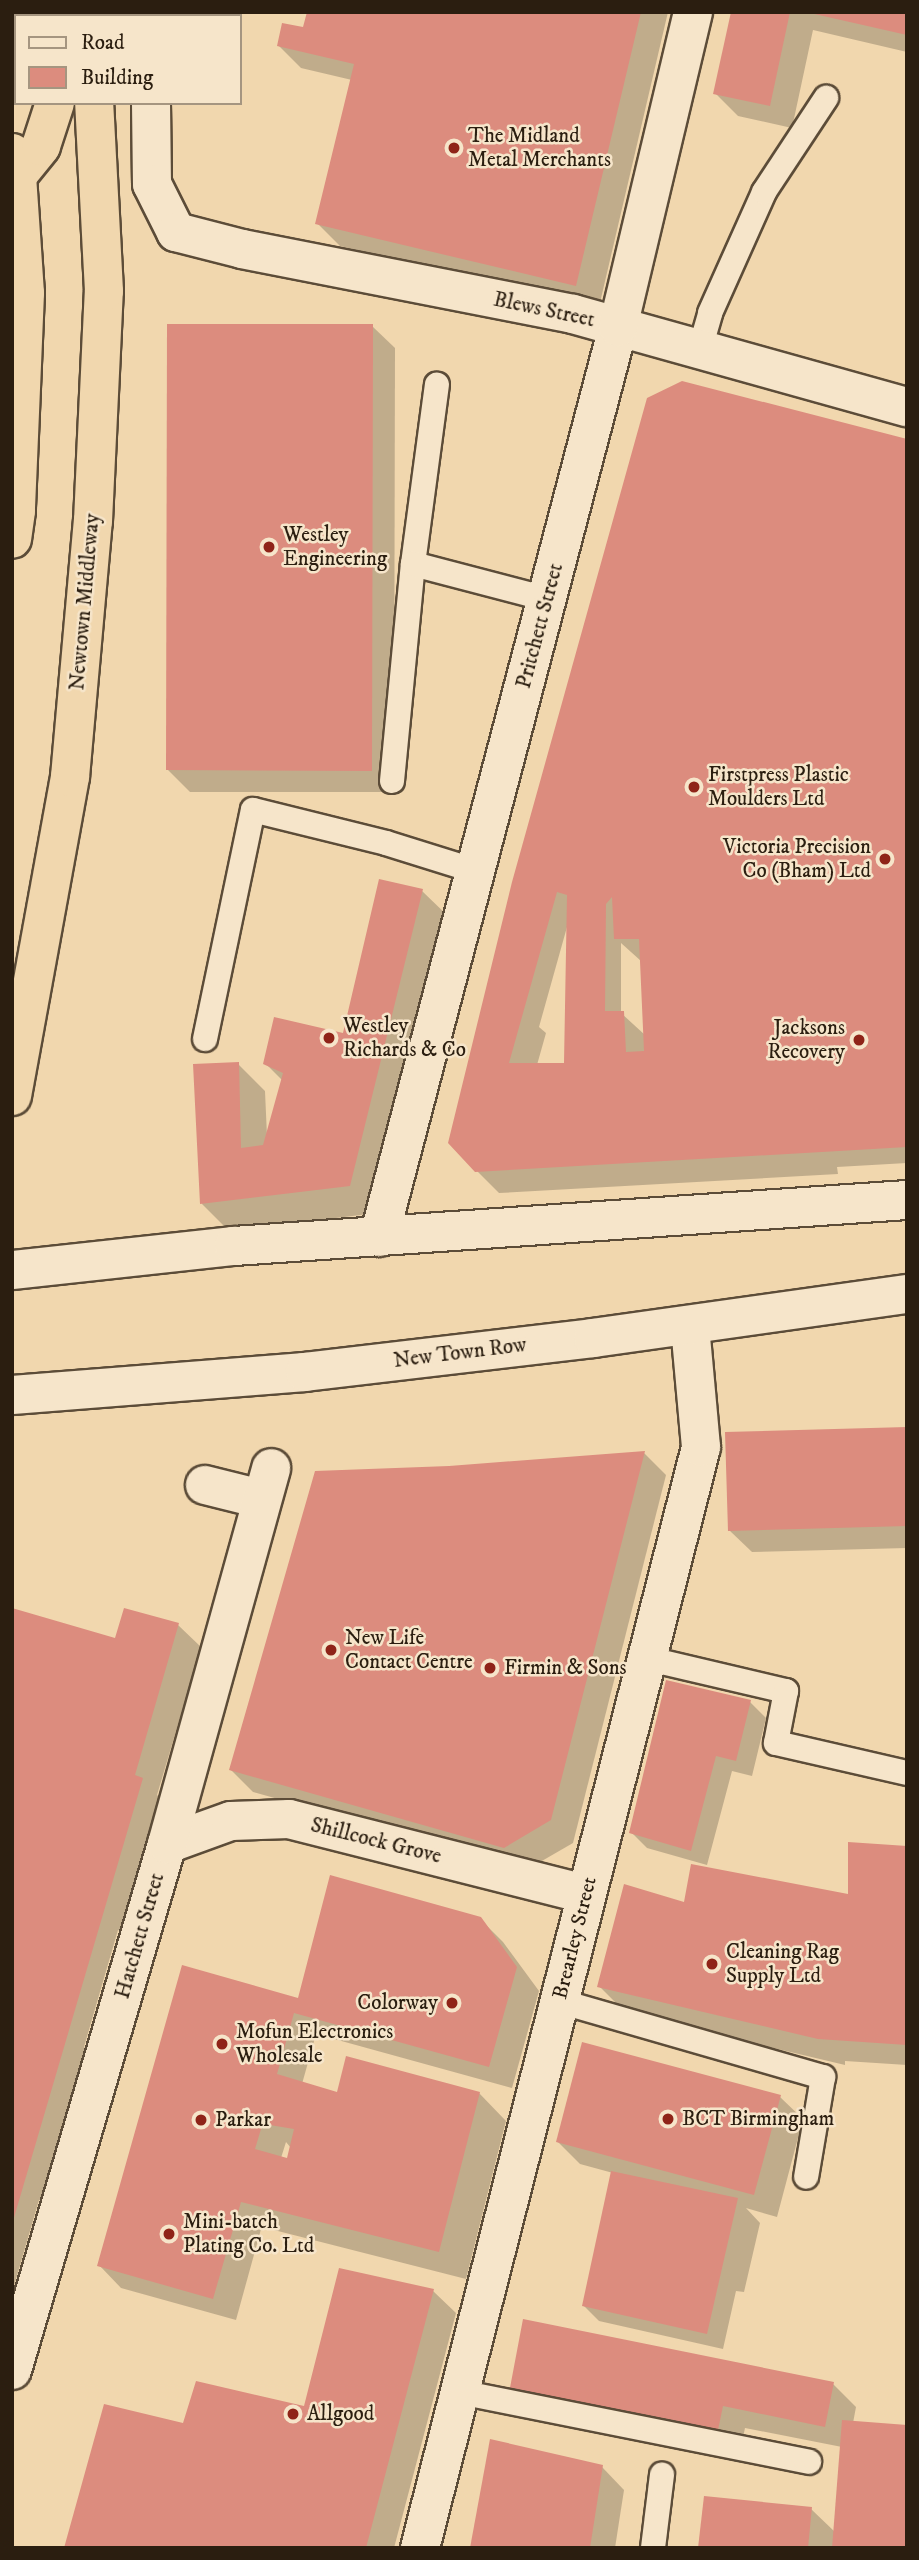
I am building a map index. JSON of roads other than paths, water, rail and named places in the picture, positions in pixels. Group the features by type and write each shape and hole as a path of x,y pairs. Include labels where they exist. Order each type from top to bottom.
{"highway":[{"path":"12,539 16,511 24,293 14,168 41,146 54,105"},
{"name":"Newtown Middleway","path":"12,1096 70,777 93,521 104,290 94,105"}],"street":[{"name":"Pritchett Street","path":"379,1237 618,327 693,12"},
{"name":"Blews Street","path":"151,105 152,184 176,232 242,249 573,314 907,408"},
{"path":"12,1270 188,1250 907,1200"},
{"name":"New Town Row","path":"12,1395 305,1372 690,1325 907,1294"},
{"name":"Brearley Street","path":"420,2548 701,1447 690,1325"},
{"name":"Hatchett Street","path":"12,2370 167,1844 266,1484 205,1485"},
{"name":"Shillcock Grove","path":"167,1844 231,1821 289,1819 586,1894"}],"lane":[{"path":"700,349 710,313 764,192 825,98"},
{"path":"393,781 413,564 437,384"},
{"path":"413,564 547,599"},
{"path":"205,1039 253,810 386,843 476,871"},
{"path":"645,1658 786,1691 776,1743 907,1773"},
{"path":"559,2001 823,2077 806,2176"},
{"path":"460,2392 809,2462"},
{"path":"653,2548 662,2475"}],"place":[{"name":"The Midland Metal Merchants","path":"454,148"},
{"name":"Westley Engineering","path":"269,547"},
{"name":"Firstpress Plastic Moulders Ltd","path":"694,787"},
{"name":"Victoria Precision Co (Bham) Ltd","path":"885,859"},
{"name":"Westley Richards & Co","path":"329,1038"},
{"name":"Jacksons Recovery","path":"859,1040"},
{"name":"New Life Contact Centre","path":"331,1650"},
{"name":"Firmin & Sons","path":"490,1668"},
{"name":"Cleaning Rag Supply Ltd","path":"712,1964"},
{"name":"Colorway","path":"452,2003"},
{"name":"Mofun Electronics Wholesale","path":"222,2044"},
{"name":"BCT Birmingham","path":"668,2119"},
{"name":"Parkar","path":"201,2120"},
{"name":"Mini-batch Plating Co. Ltd","path":"169,2234"},
{"name":"Allgood","path":"293,2414"}]}
